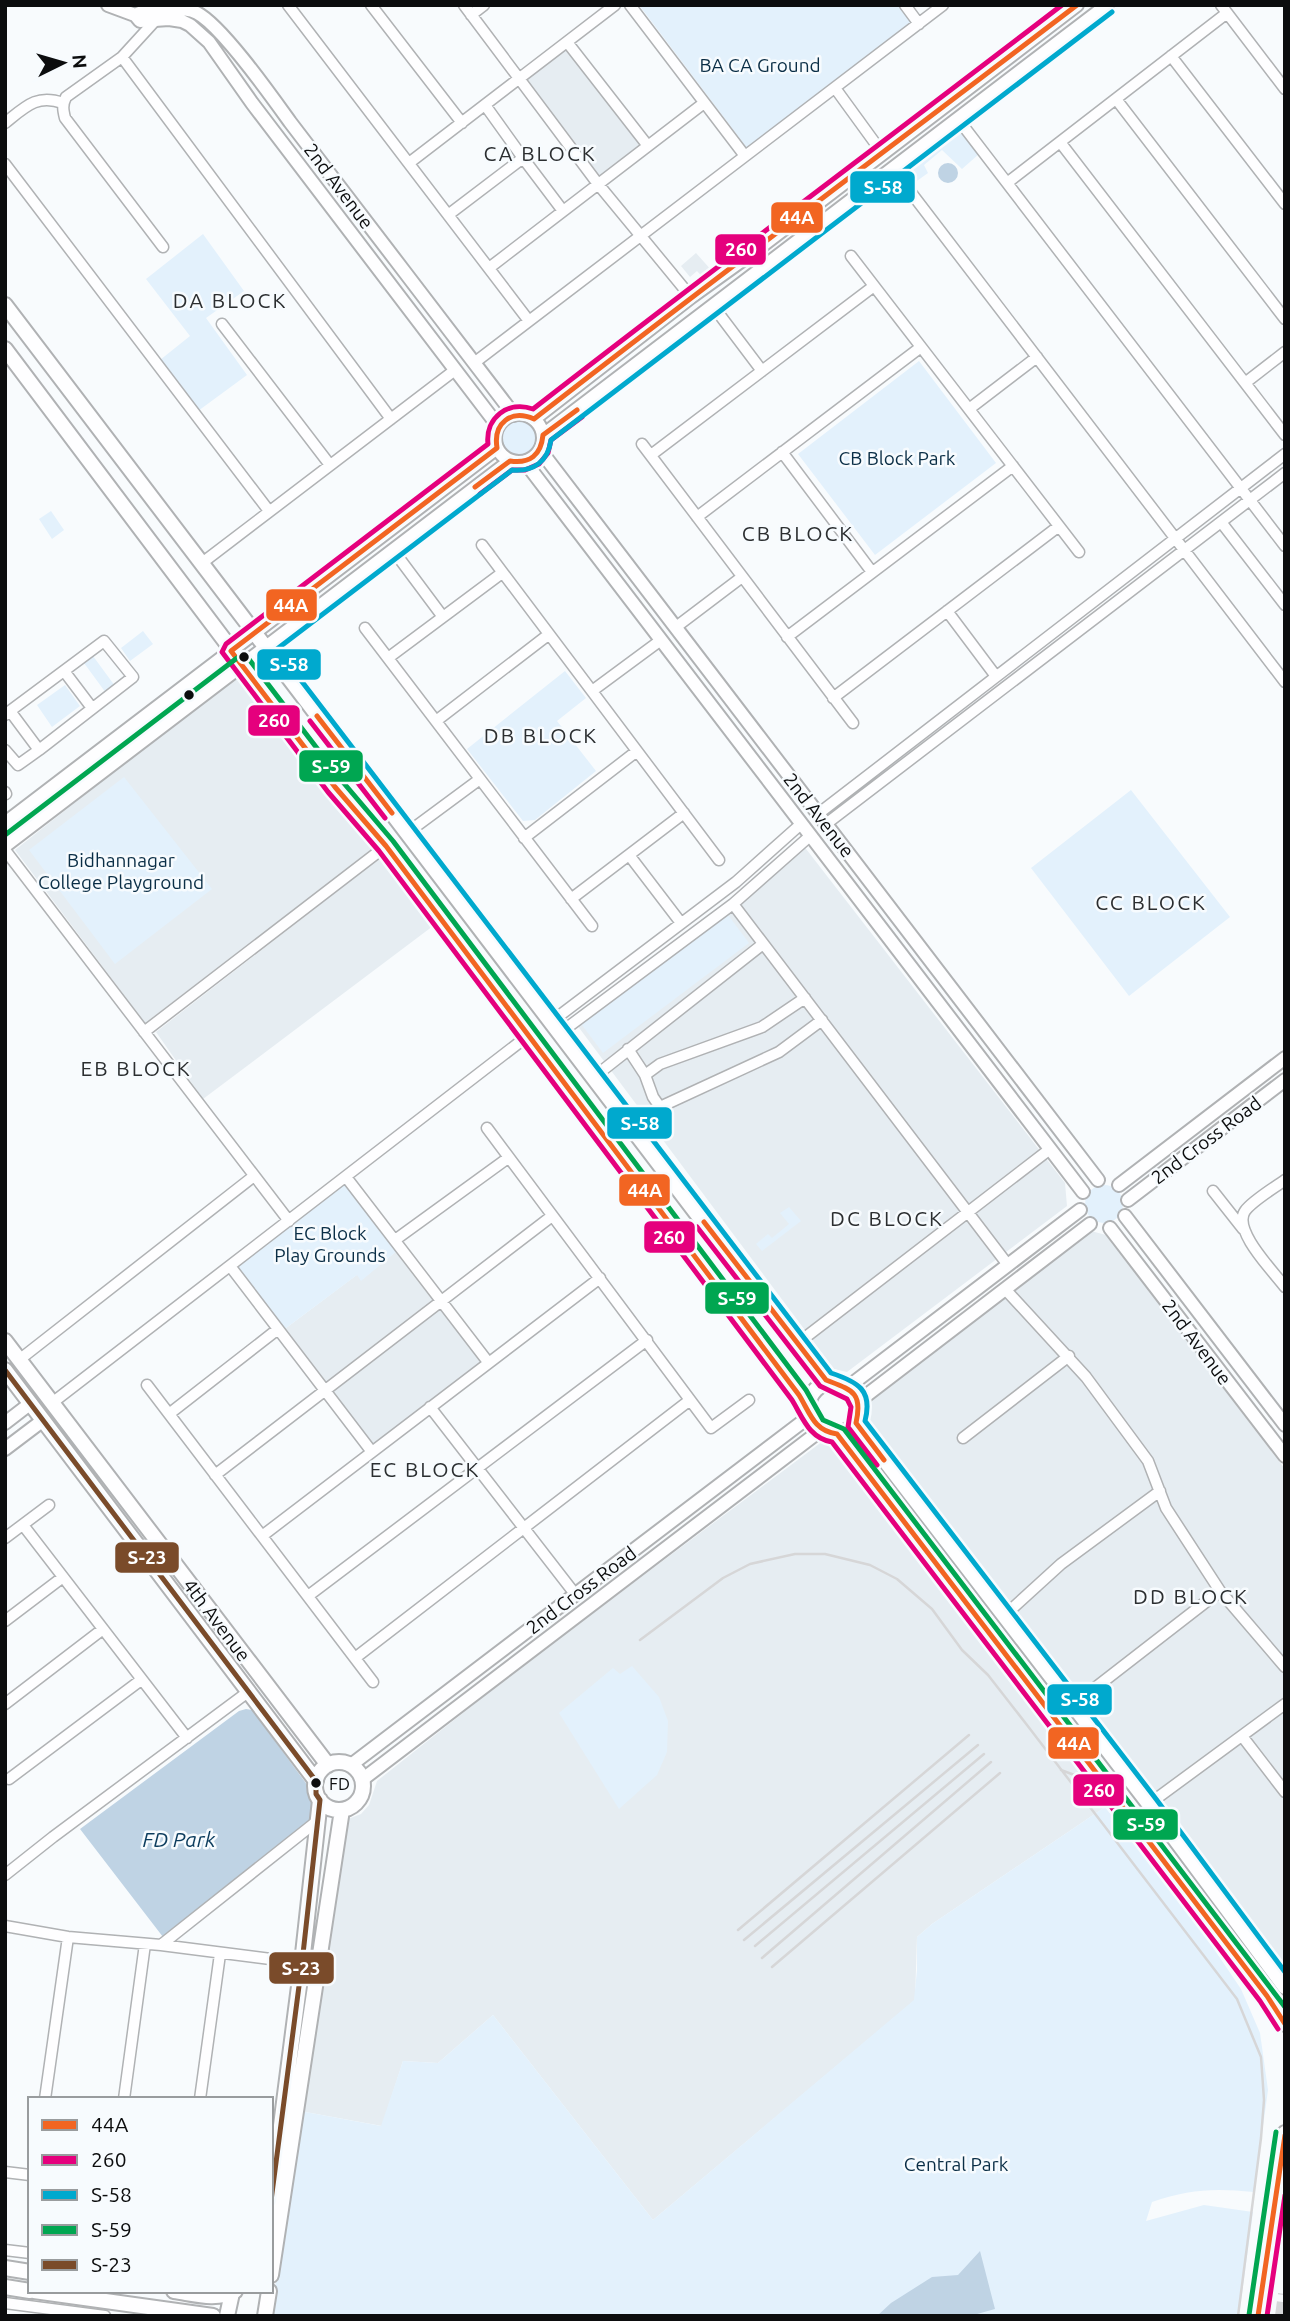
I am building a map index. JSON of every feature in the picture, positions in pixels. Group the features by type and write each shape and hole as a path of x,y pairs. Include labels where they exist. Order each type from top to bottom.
{"main road":[{"path":"5,305 555,1027 831,1383"},
{"path":"5,349 335,787 386,846 529,1035 809,1412 813,1423 828,1434 850,1429 856,1423 860,1412 859,1401 848,1387 831,1383 819,1388 810,1398 809,1412"},
{"path":"484,976 504,960"},
{"name":"4th Avenue","path":"5,1341 328,1765"},
{"name":"4th Avenue","path":"5,1370 164,1584 316,1781"},
{"path":"856,1423 1149,1804 1285,1987"},
{"path":"837,1434 1285,2024"},
{"path":"83,1476 97,1462"},
{"path":"164,1584 181,1573"},
{"path":"337,1762 352,1765 359,1772 364,1787 359,1801 342,1810 326,1806 320,1800 316,1794 316,1781 321,1770 328,1765 337,1762"},
{"path":"273,2259 302,2027 302,1963 320,1800"},
{"path":"273,2192 342,1810"},
{"path":"1258,2316 1285,2133"},
{"path":"5,2268 28,2272"},
{"path":"5,2287 28,2290"},
{"path":"47,2293 214,2316"},
{"path":"188,2293 215,2297 229,2293"},
{"path":"227,2316 233,2293"}],"street":[{"name":"2nd Avenue","path":"108,5 135,16 140,21 183,21 209,43 498,426"},
{"path":"288,5 529,321"},
{"path":"371,5 462,123"},
{"path":"464,5 598,184 691,297"},
{"path":"471,15 484,5"},
{"path":"409,163 615,5"},
{"path":"630,5 745,156"},
{"path":"905,5 919,24"},
{"path":"474,363 943,5"},
{"path":"543,436 1107,5"},
{"path":"534,419 1074,6"},
{"name":"2nd Avenue","path":"135,16 141,12 169,9 202,9 514,415"},
{"path":"1007,183 1171,56 1224,9 1285,89"},
{"path":"154,22 122,57 70,94 63,103 65,118 163,247"},
{"path":"567,42 648,146"},
{"path":"1171,56 1285,204"},
{"path":"122,57 391,419"},
{"path":"994,69 1006,82"},
{"path":"835,88 883,154"},
{"path":"5,123 40,99 50,98 63,103"},
{"path":"1116,99 1285,319"},
{"path":"489,268 704,103"},
{"path":"485,105 563,211"},
{"path":"958,119 1285,546"},
{"path":"1060,142 1285,435"},
{"path":"448,215 523,158"},
{"path":"5,164 269,511"},
{"path":"893,169 1285,682"},
{"path":"851,256 1079,552"},
{"path":"651,455 874,286"},
{"path":"713,306 762,371"},
{"path":"222,324 330,465"},
{"path":"637,341 648,355"},
{"path":"697,517 921,347"},
{"path":"1245,383 1285,352"},
{"path":"969,409 1037,357"},
{"path":"202,562 455,370"},
{"path":"289,1220 5,848 510,461 525,462 534,458 540,450 543,436 534,419 525,414 505,419 498,426 495,437 497,448 510,461"},
{"path":"642,443 853,723"},
{"path":"5,823 497,448"},
{"name":"2nd Avenue","path":"540,450 1098,1180"},
{"path":"782,452 872,572"},
{"path":"822,819 995,675 1285,454"},
{"name":"2nd Avenue","path":"525,462 1083,1192"},
{"path":"787,637 1013,466"},
{"path":"822,819 1063,642 1285,473"},
{"path":"1221,522 1285,605"},
{"path":"833,698 1059,526"},
{"path":"482,545 719,860"},
{"path":"393,550 443,617"},
{"path":"388,658 502,573"},
{"path":"676,627 742,577"},
{"path":"947,611 995,675"},
{"path":"365,628 592,926"},
{"path":"1053,631 1063,642"},
{"path":"436,721 548,635"},
{"path":"7,756 19,765 39,750 92,708 133,677 104,640 7,713 39,750"},
{"path":"592,691 661,640"},
{"path":"64,671 92,708"},
{"path":"101,749 113,765"},
{"path":"524,838 637,751"},
{"path":"407,833 480,779"},
{"path":"571,899 684,813"},
{"path":"555,1027 681,923 736,882 800,824"},
{"path":"555,1027 733,904 810,836"},
{"path":"144,1032 386,846"},
{"path":"629,855 681,923"},
{"path":"840,874 856,863"},
{"path":"708,903 718,915"},
{"path":"733,904 1008,1265"},
{"path":"594,1077 763,944"},
{"path":"645,1074 660,1063 762,1027 805,998"},
{"path":"628,1049 645,1074 653,1097 660,1107 779,1052 822,1020"},
{"path":"52,1403 529,1035"},
{"path":"1119,1185 1285,1058"},
{"name":"2nd Cross Road","path":"1128,1200 1285,1080"},
{"path":"487,1128 712,1428 749,1400"},
{"path":"798,1343 1050,1149"},
{"path":"395,1240 508,1158"},
{"path":"19,1360 254,1176"},
{"path":"346,1177 488,1362"},
{"path":"848,1387 1080,1210 1083,1192 1089,1185 1098,1180 1109,1180 1119,1185 1128,1200 1125,1216 1110,1228 1090,1224 1080,1210"},
{"path":"1242,1229 1245,1211 1285,1180"},
{"path":"1213,1191 1284,1284"},
{"path":"215,1475 552,1216"},
{"name":"2nd Avenue","path":"1125,1216 1285,1424"},
{"path":"859,1401 1090,1224"},
{"name":"2nd Avenue","path":"1110,1228 1282,1447"},
{"path":"230,1266 372,1452"},
{"path":"262,1536 600,1278"},
{"path":"1005,1289 1069,1356 1148,1461 1173,1520 1220,1591 1285,1667"},
{"path":"169,1414 278,1329"},
{"path":"308,1596 647,1340"},
{"path":"963,1438 1069,1356"},
{"path":"147,1385 373,1682"},
{"path":"355,1658 690,1400"},
{"path":"5,1423 31,1403"},
{"path":"430,1407 575,1594"},
{"name":"2nd Cross Road","path":"352,1765 634,1550 809,1412"},
{"path":"5,1449 42,1421"},
{"name":"2nd Cross Road","path":"363,1779 821,1430"},
{"path":"1004,1616 1061,1564 1160,1491"},
{"path":"5,1538 49,1505"},
{"path":"23,1525 187,1738"},
{"path":"634,1550 646,1564"},
{"path":"5,1621 63,1577"},
{"path":"1073,1705 1220,1591"},
{"path":"5,1704 103,1629"},
{"path":"9,1779 141,1680"},
{"path":"5,1875 248,1692"},
{"path":"1149,1804 1285,1704"},
{"path":"1242,1736 1285,1792"},
{"path":"161,1945 316,1822"},
{"path":"5,1926 68,1937 161,1945 302,1963"},
{"path":"45,2097 68,1937"},
{"path":"124,2097 145,1944"},
{"path":"200,2097 220,1954"},
{"path":"5,2172 28,2175"},
{"path":"5,2250 28,2253"},
{"path":"5,2303 105,2316"}],"shaded area":[{"path":"567,45 645,145 598,179 524,78"},
{"path":"696,253 713,272 705,280 697,271 690,277 681,266"},
{"path":"241,671 378,846 145,1023 15,850"},
{"path":"803,845 1065,1183 1067,1206 847,1372 834,1369 577,1025 578,1016"},
{"path":"384,855 437,923 203,1099 156,1032"},
{"name":"DD BLOCK","path":"1091,1231 1106,1235 1285,1469 1285,1969 866,1422 867,1404"},
{"path":"398,1250 438,1301 326,1388 282,1331 358,1274 361,1280"},
{"path":"442,1304 486,1362 373,1447 328,1391"},
{"path":"823,1441 839,1444 1105,1807 932,1924 917,1937 915,2000 653,2220 493,2015 438,2063 403,2061 382,2126 300,2111 348,1819 361,1814 369,1805 377,1781 525,1664"}],"green space":[{"name":"BA CA Ground","path":"639,5 899,5 913,23 747,148"},
{"path":"957,123 979,154 962,169 942,150 924,165 928,173 914,183 901,166"},
{"path":"203,234 244,291 206,318 247,375 198,411 160,360 190,336 146,279"},
{"name":"CB Block Park","path":"919,361 996,463 875,555 798,454"},
{"path":"519,420 532,426 538,439 532,452 519,458 506,452 500,439 506,426"},
{"path":"51,511 64,530 52,539 39,519"},
{"path":"143,631 153,644 130,661 121,648"},
{"path":"93,656 115,686 106,693 84,663"},
{"path":"565,671 586,698 557,721 596,771 535,820 523,821 467,749"},
{"path":"65,685 80,706 52,727 37,705"},
{"name":"Bidhannagar College Playground","path":"124,777 212,889 115,964 29,850"},
{"path":"1131,790 1230,917 1129,996 1031,868"},
{"path":"725,911 749,943 603,1053 579,1021"},
{"name":"EC Block Play Grounds","path":"346,1181 398,1250 361,1281 357,1275 282,1331 233,1267"},
{"path":"1104,1185 1117,1191 1123,1204 1117,1217 1104,1223 1091,1217 1085,1204 1091,1191"},
{"path":"789,1207 801,1221 762,1251 756,1244 768,1234 772,1238 789,1224 780,1213"},
{"path":"632,1666 659,1697 668,1721 667,1752 657,1775 619,1809 559,1713 613,1668 620,1674"},
{"name":"Central Park","path":"1105,1807 1189,1912 1241,1989 1260,2033 1268,2090 1254,2192 1227,2190 1178,2194 1152,2202 1146,2221 1204,2205 1253,2212 1239,2316 271,2316 300,2111 381,2126 403,2061 438,2063 493,2015 653,2220 914,2000 917,1937 932,1924"}],"water":[{"path":"948,163 955,166 958,173 955,180 948,183 941,180 938,173 941,166"},
{"name":"FD Park","path":"252,1710 311,1790 312,1811 308,1826 306,1831 163,1937 80,1829 239,1711"},
{"path":"980,2251 995,2309 970,2316 877,2316 891,2303 932,2277 958,2275"}],"tunnel":[{"path":"1282,2316 1285,2294"}],"railway":[{"path":"640,1640 723,1578 750,1564 795,1554 825,1554 870,1565 897,1579 932,1609 962,1650 988,1675 1237,1999 1261,2057 1264,2100 1238,2316"},
{"path":"738,1930 969,1735"},
{"path":"744,1940 978,1745"},
{"path":"755,1946 984,1754"},
{"path":"762,1958 991,1762"},
{"path":"1061,1770 1085,1779 1155,1853"},
{"path":"772,1967 1000,1773"}],"transit line":[{"name":"260","path":"1062,5 533,409 515,407 500,413 490,426 488,444 226,644 222,652 328,792 379,851 792,1400 812,1432 832,1442 1260,2001 1278,2029"},
{"name":"44A","path":"1077,5 534,419 518,416 505,420 498,432 497,448 231,651 335,787 386,846 799,1395 814,1420 823,1429 837,1434 1267,1996 1285,2024"},
{"name":"S-58","path":"1112,12 551,440 547,454 539,464 527,469 512,470 277,649 831,1373 849,1380 861,1389 867,1402 865,1421 1156,1799 1285,1972"},
{"name":"44A","path":"475,487 510,461 523,461 533,457 540,448 543,435 577,410"},
{"name":"260","path":"480,494 512,470 525,470 539,464 548,453 551,440 582,417"},
{"name":"S-59","path":"5,835 237,658 248,658 342,781 393,841 806,1390 823,1420 844,1429 1285,2007"},
{"name":"44A","path":"317,716 392,813"},
{"name":"260","path":"310,721 385,818"},
{"name":"44A","path":"704,1222 826,1380 853,1394 858,1405 856,1423 884,1460"},
{"name":"260","path":"697,1227 820,1386 847,1399 851,1407 848,1427 877,1465"},
{"name":"S-23","path":"5,1370 316,1781 316,1794 320,1800 273,2186"},
{"name":"S-59","path":"1249,2315 1276,2132"},
{"name":"44A","path":"1258,2316 1285,2135"},
{"name":"260","path":"1267,2316 1285,2195"}],"place":[{"name":"FD","path":"316,1783"}],"district":[{"name":"CA BLOCK","path":"540,154"},
{"name":"DA BLOCK","path":"230,301"},
{"name":"CB BLOCK","path":"798,534"},
{"name":"DB BLOCK","path":"541,736"},
{"name":"CC BLOCK","path":"1151,903"},
{"name":"EB BLOCK","path":"136,1069"},
{"name":"DC BLOCK","path":"887,1219"},
{"name":"EC BLOCK","path":"425,1470"},
{"name":"DD BLOCK","path":"1191,1597"}]}
